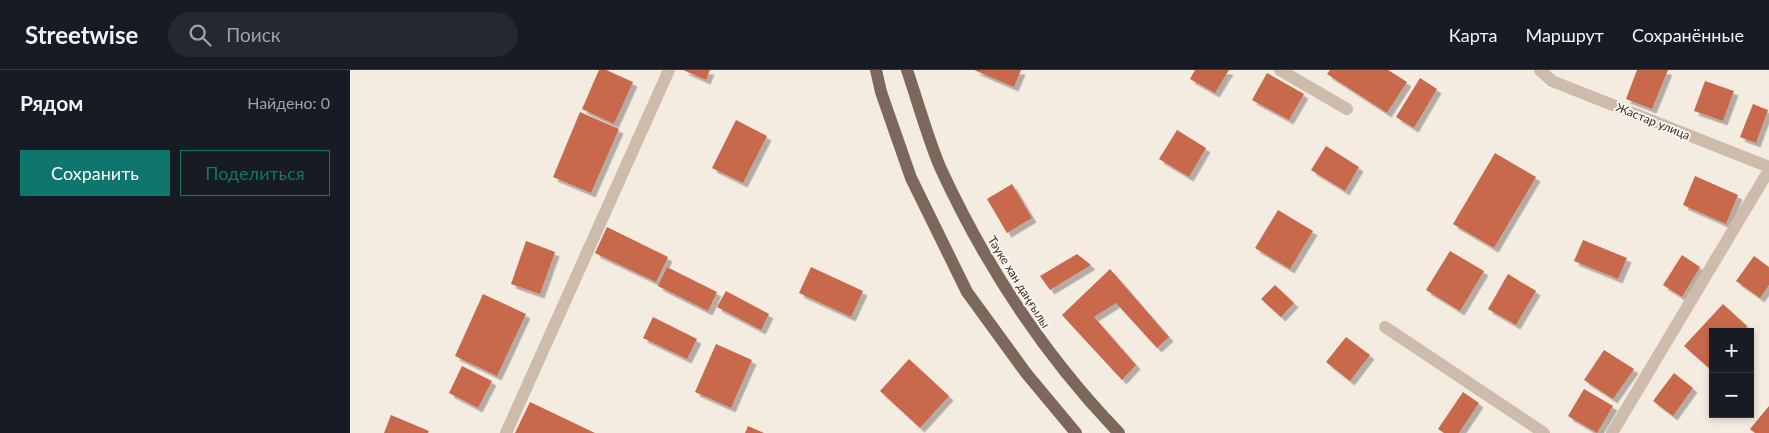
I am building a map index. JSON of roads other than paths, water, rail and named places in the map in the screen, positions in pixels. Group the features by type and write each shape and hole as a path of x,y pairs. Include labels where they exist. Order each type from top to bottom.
{"main road":[{"path":"876,70 881,92 911,178 967,292 1026,373 1076,433"},
{"name":"Тәуке хан даңғылы","path":"907,70 940,165 984,256 1043,345 1119,433"}],"street":[{"path":"506,433 669,70"},
{"path":"1280,70 1347,109"},
{"name":"Жастар улица","path":"1540,70 1552,81 1769,169"},
{"path":"1612,433 1769,169"},
{"path":"1385,326 1544,433"}]}
